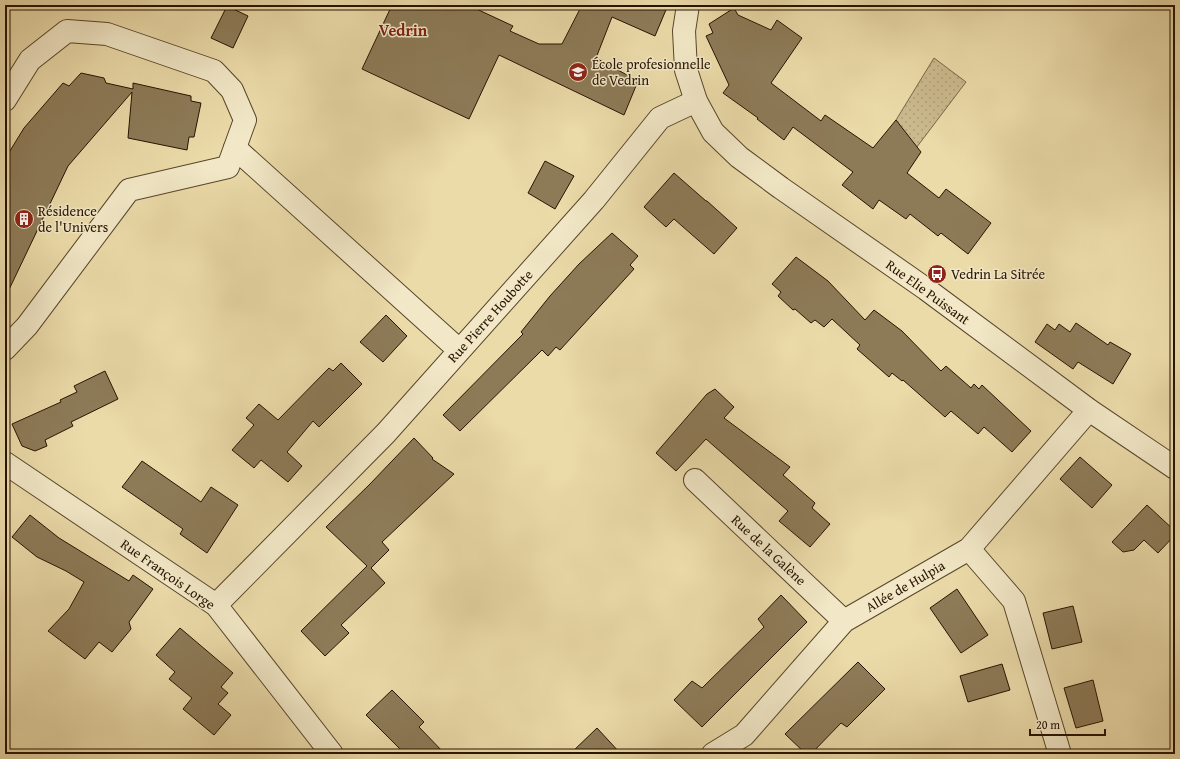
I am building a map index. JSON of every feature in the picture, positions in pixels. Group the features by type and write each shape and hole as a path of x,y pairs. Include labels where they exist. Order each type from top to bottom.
{"street":[{"path":"688,5 684,31 686,70 696,100"},
{"path":"5,100 30,60 67,31 107,34 214,71 232,90 245,120 228,167 129,190 27,326 5,349"},
{"name":"Rue Pierre Houbotte","path":"216,605 386,433 594,200 660,118 696,100"},
{"name":"Rue Elie Puissant","path":"696,100 713,132 739,156 794,197 926,289 1090,410 1175,468"},
{"path":"235,148 459,350"},
{"name":"Allée de Hulpia","path":"712,754 744,736 844,621 969,549 1090,410"},
{"name":"Rue François Lorge","path":"5,463 216,605 332,754"},
{"name":"Rue de la Galène","path":"694,480 844,621"},
{"path":"969,549 1014,601 1059,751 1057,754"}],"shaded area":[{"path":"934,58 966,82 901,168 896,120"}],"building":[{"path":"392,5 468,5 513,26 510,31 539,44 562,44 582,5 668,5 655,36 612,17 596,58 638,81 624,115 499,55 469,119 362,69"},
{"path":"227,6 248,16 233,48 211,38"},
{"path":"734,8 738,15 771,30 777,20 802,38 771,83 821,121 825,115 873,148 896,120 921,152 907,173 939,198 946,189 991,223 968,254 941,233 938,236 910,214 906,219 879,200 873,209 842,185 853,172 793,127 784,140 757,119 758,118 723,93 729,85 706,36 713,33 709,24"},
{"name":"Résidence de l'Univers","path":"81,73 104,78 106,83 133,89 133,83 191,96 191,101 201,103 194,137 189,137 187,150 128,138 132,92 68,166 5,298 5,159 24,128 63,83 69,86"},
{"path":"545,161 574,176 555,209 528,193"},
{"path":"674,173 737,228 714,254 674,219 666,227 644,207"},
{"path":"612,233 638,256 630,265 634,269 560,350 556,347 548,356 542,350 460,431 443,415 523,334 521,332 550,296 579,264"},
{"path":"796,257 828,281 865,320 874,310 902,331 941,371 946,366 971,388 974,384 979,389 982,385 1031,431 1012,452 984,427 978,434 951,411 945,417 903,380 902,381 892,373 889,377 857,349 860,345 832,319 824,327 815,320 811,323 795,309 793,310 778,296 781,292 772,284"},
{"path":"386,315 407,336 383,362 360,342"},
{"path":"1076,323 1108,345 1110,342 1131,354 1113,384 1078,362 1073,369 1035,342 1047,324 1055,330 1059,324 1070,332"},
{"path":"341,363 362,384 319,427 313,421 287,452 302,466 288,482 261,460 254,468 232,450 254,425 246,418 259,404 278,420 329,368 333,371"},
{"path":"105,371 118,399 71,422 73,426 45,440 47,446 35,451 22,446 12,424 61,402 60,400 77,392 74,386"},
{"path":"715,389 734,407 724,418 790,467 783,475 815,503 812,508 830,524 810,547 779,521 788,511 706,439 676,471 656,453 707,394"},
{"path":"414,438 433,458 432,459 454,474 382,542 389,550 371,568 385,583 341,625 349,633 325,656 301,631 367,566 326,527"},
{"path":"1080,457 1112,485 1092,508 1060,479"},
{"path":"142,461 201,502 211,487 238,505 207,553 180,534 183,529 122,487"},
{"path":"1147,505 1175,531 1175,535 1158,553 1144,540 1134,550 1123,552 1112,542"},
{"path":"30,515 59,538 129,581 133,575 153,589 129,622 131,629 112,652 99,642 85,659 48,631 69,609 84,582 66,571 37,557 12,537"},
{"path":"957,589 988,635 961,653 930,608"},
{"path":"781,595 807,622 702,727 674,700 692,681 702,688 764,627 758,619"},
{"path":"1073,606 1082,642 1052,649 1043,613"},
{"path":"180,628 233,673 221,687 228,693 218,704 231,715 214,735 183,709 192,698 169,679 175,672 156,655"},
{"path":"858,662 885,689 847,727 841,723 811,754 806,754 785,734"},
{"path":"1002,664 1010,690 968,702 960,676"},
{"path":"1093,680 1103,721 1076,728 1064,688"},
{"path":"392,690 424,722 419,727 445,754 405,754 366,715"},
{"path":"597,728 621,754 570,754"}],"place":[{"name":"École profesionnelle de Vedrin","path":"578,72"},
{"name":"Résidence de l'Univers","path":"24,219"},
{"name":"Vedrin La Sitrée","path":"937,274"}],"district":[{"name":"Vedrin","path":"403,30"}]}
